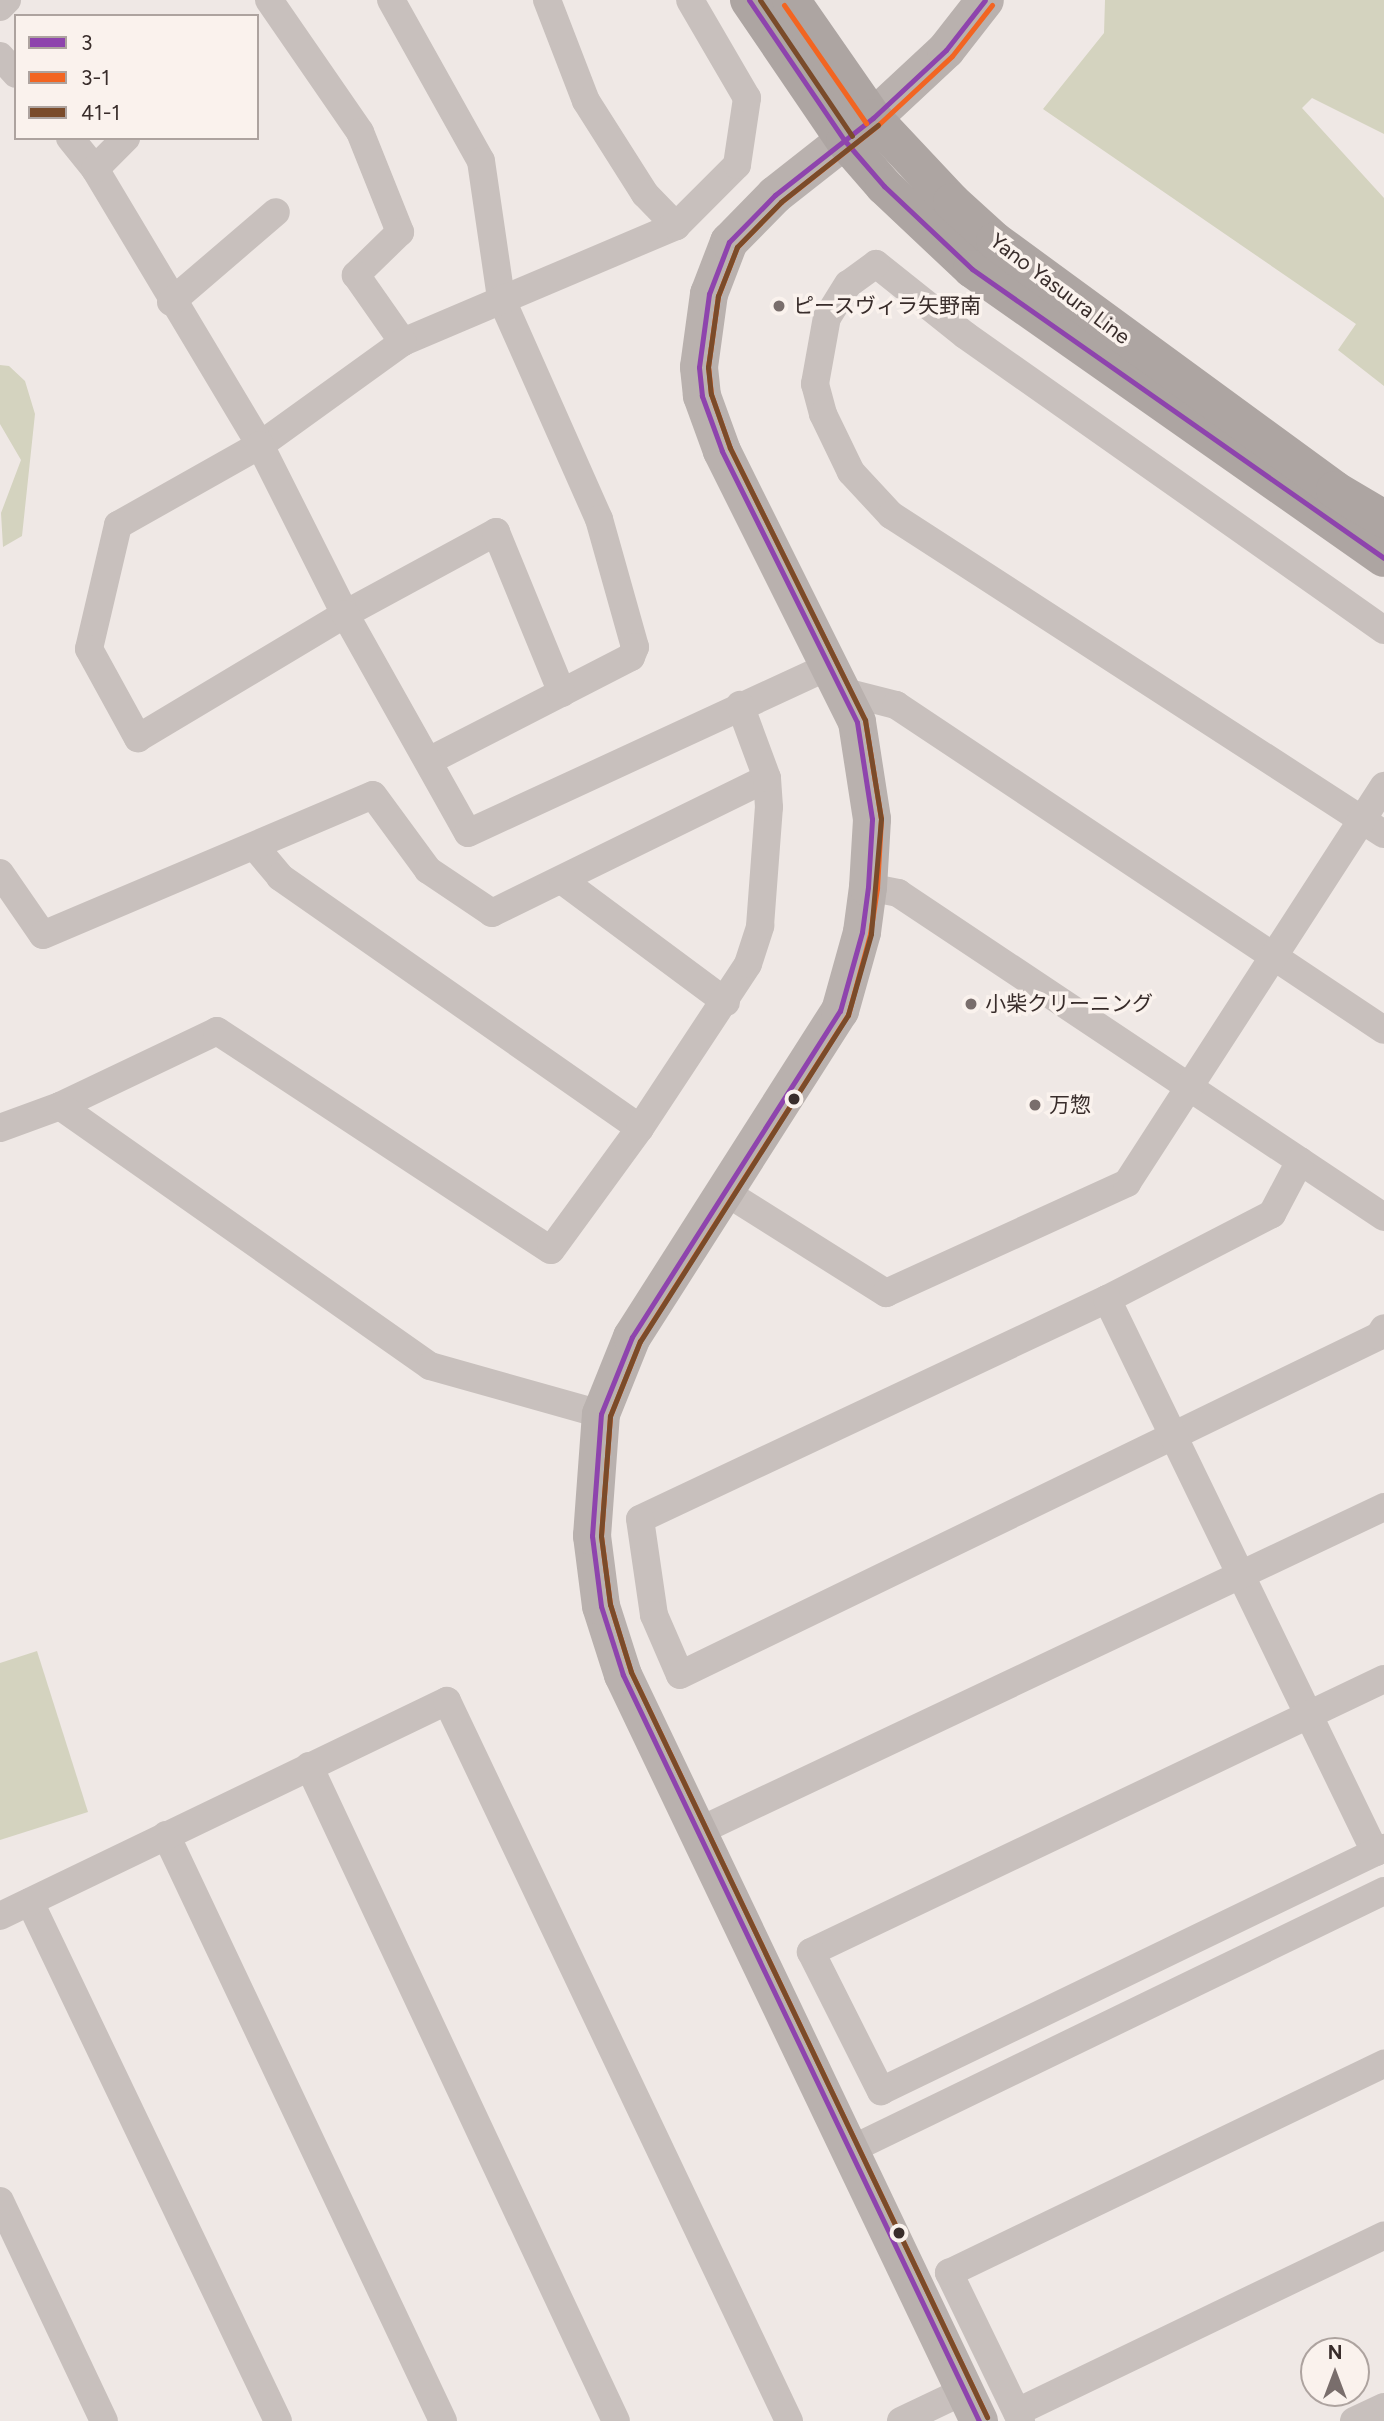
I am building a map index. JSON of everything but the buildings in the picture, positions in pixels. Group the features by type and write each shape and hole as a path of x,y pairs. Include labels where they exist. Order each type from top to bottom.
{"main road":[{"name":"Yano Yasuura Line","path":"749,0 859,129 952,202 995,241 1335,490 1384,519"},
{"name":"Yano Yasuura Line","path":"791,0 893,195 972,269 1384,558"}],"street":[{"path":"0,7 8,0"},
{"path":"252,14 267,0 360,132 400,232 356,275 404,342"},
{"path":"391,0 481,161 501,298 599,519 635,647 631,657 429,761"},
{"path":"547,0 586,101 645,194 676,226"},
{"path":"562,693 496,532 345,614 138,738 89,649 118,525 260,445 404,342 501,298 676,226 737,165 747,97 690,0"},
{"path":"901,2421 971,2406 852,2149 695,1833 623,1675 601,1606 592,1536 601,1414 632,1337 669,1273 727,1193 839,1011 862,932 868,887 872,819 856,722 838,679 722,452 702,396 699,367 709,294 729,242 775,195 859,129 946,50 985,0"},
{"path":"0,56 14,72"},
{"path":"72,140 95,169 171,302 260,445 345,614 468,833 740,705 838,679 897,705 1384,1030"},
{"path":"95,169 124,140"},
{"path":"171,302 276,212"},
{"path":"1373,826 883,507 850,472 823,414 815,384 827,317 848,284 876,264 965,335 1384,630"},
{"path":"0,1128 60,1106 217,1031 551,1250 640,1128 726,1002 748,964 760,926 769,838 767,778 740,705"},
{"path":"0,873 43,935 256,848 373,795 428,870 492,913 563,881 767,778"},
{"path":"727,1193 886,1293 1127,1183 1273,957 1373,826 1384,786"},
{"path":"256,848 280,877 640,1128"},
{"path":"563,881 726,1002"},
{"path":"868,887 898,893 1384,1217"},
{"path":"60,1106 430,1366 601,1414"},
{"path":"1300,1161 1272,1214 1107,1299 640,1520 654,1615 680,1675 1172,1434 1379,1336 1384,1328"},
{"path":"1107,1299 1308,1715 1380,1850 881,2091 811,1952 1308,1715 1384,1679"},
{"path":"695,1833 1384,1507"},
{"path":"0,1916 447,1701 789,2421"},
{"path":"309,1766 616,2421"},
{"path":"166,1835 443,2421"},
{"path":"852,2149 1384,1891"},
{"path":"30,1902 278,2421"},
{"path":"1384,2064 950,2273 1019,2417 1384,2235"},
{"path":"0,2201 104,2421"},
{"path":"1354,2421 1384,2407"}],"green space":[{"path":"1105,0 1384,0 1384,134 1312,98 1302,108 1384,198 1384,386 1338,350 1356,324 1043,109 1104,33"},
{"path":"0,365 9,366 25,381 35,414 22,536 3,547 1,513 21,460 0,424"},
{"path":"37,1651 88,1812 0,1840 0,1663"}],"transit line":[{"name":"3","path":"749,0 845,141 884,186 972,269 1384,558"},
{"name":"41-1","path":"760,0 852,136"},
{"name":"3","path":"979,2421 623,1675 601,1606 592,1536 601,1414 632,1337 840,1011 862,932 868,887 872,819 857,722 722,451 702,396 699,367 709,294 729,242 775,195 873,118 946,50 985,0"},
{"name":"3-1","path":"784,5 866,123"},
{"name":"3-1","path":"987,2417 631,1672 610,1604 601,1536 610,1416 640,1341 848,1015 870,934 877,888 881,819 865,720 730,448 711,394 708,367 718,296 737,247 781,202 878,125 952,56 992,5"},
{"name":"41-1","path":"878,125 781,202 737,247 718,296 708,367 711,394 730,448 865,720 881,819 871,934 848,1015 640,1341 610,1416 601,1536 610,1604 631,1672 987,2417"}],"place":[{"name":"ピースヴィラ矢野南","path":"779,306"},
{"name":"小柴クリーニング","path":"971,1004"},
{"name":"万惣","path":"1035,1105"}]}
